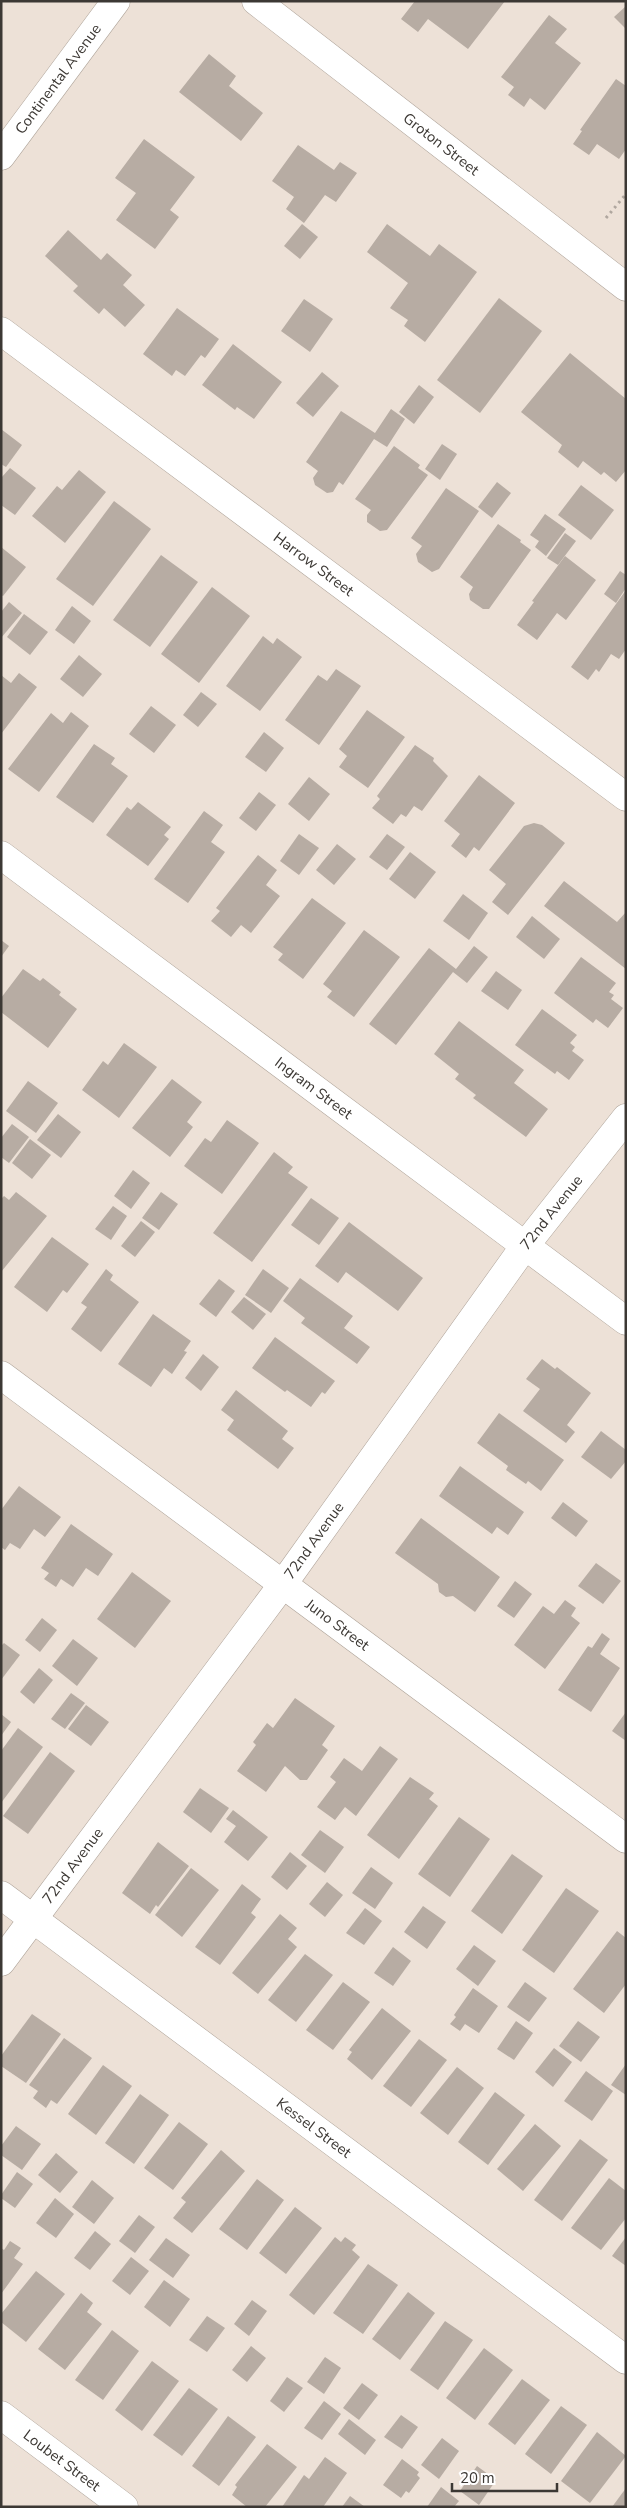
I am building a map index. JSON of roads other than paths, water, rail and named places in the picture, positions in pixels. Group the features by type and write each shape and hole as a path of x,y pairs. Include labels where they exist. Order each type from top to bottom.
{"street":[{"name":"Continental Avenue","path":"1,156 116,1"},
{"name":"Groton Street","path":"256,1 626,287"},
{"name":"Harrow Street","path":"1,331 626,797"},
{"name":"Ingram Street","path":"1,855 524,1247 626,1321"},
{"name":"72nd Avenue","path":"1,1962 282,1584 524,1247 626,1118"},
{"name":"Juno Street","path":"1,1375 626,1839"},
{"name":"Kessel Street","path":"1,1895 626,2360"},
{"name":"Loubet Street","path":"1,2415 124,2507"}]}
